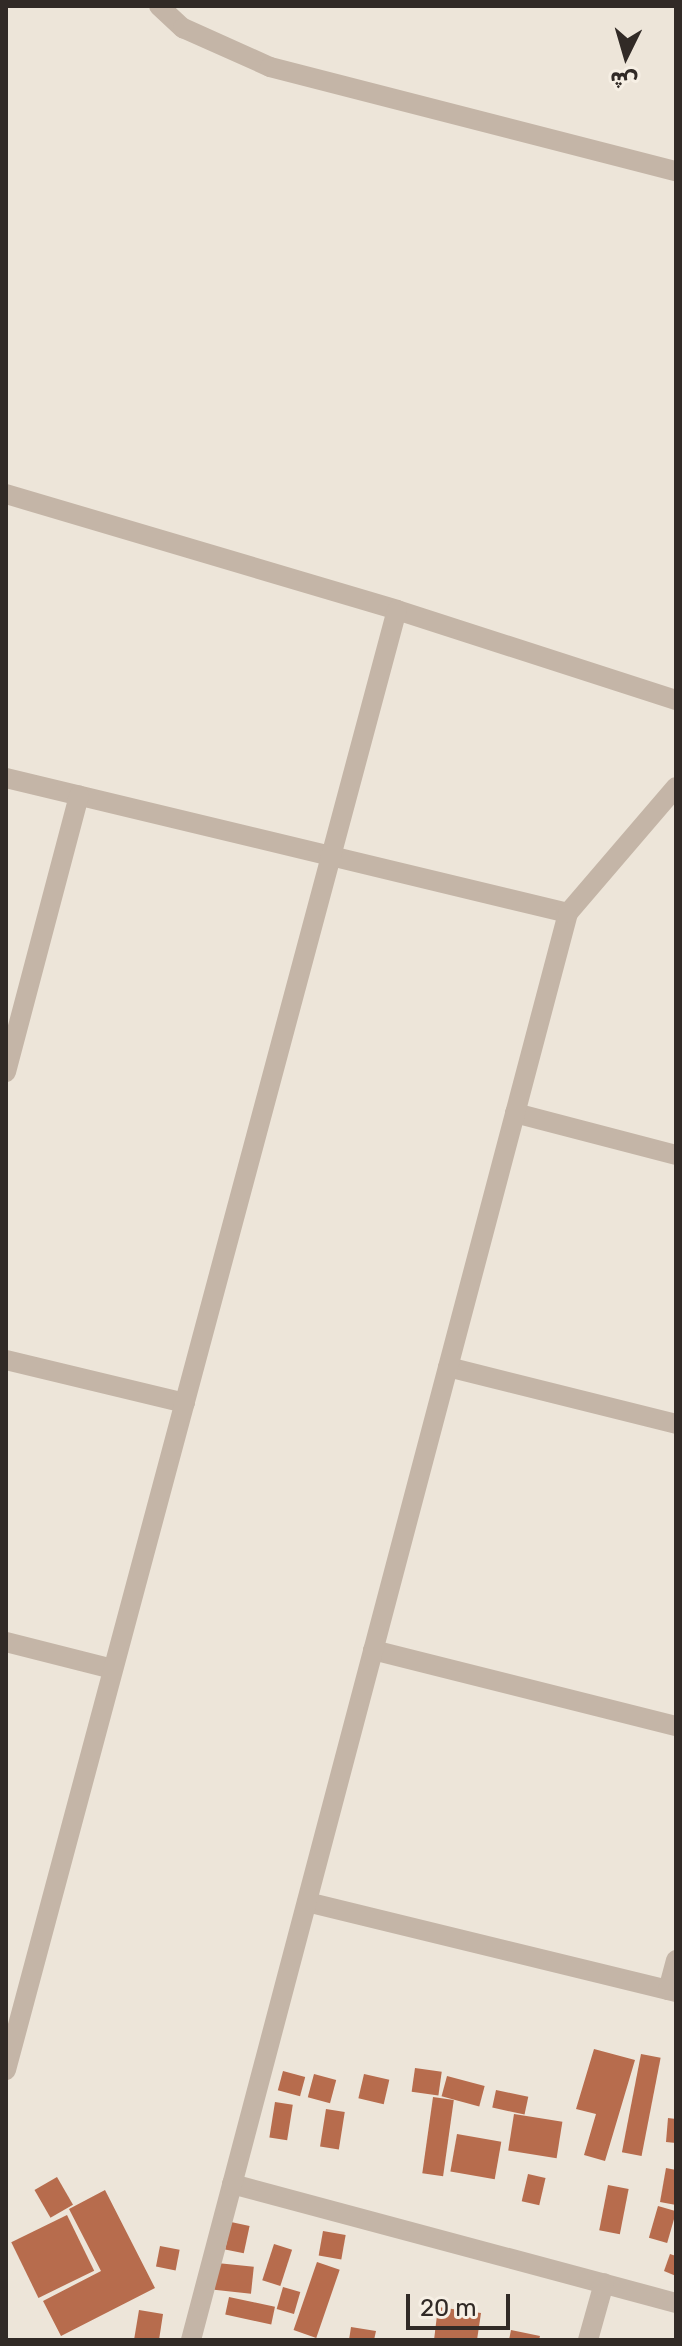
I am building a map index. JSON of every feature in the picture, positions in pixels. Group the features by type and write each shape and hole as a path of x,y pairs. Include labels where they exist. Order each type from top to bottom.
{"street":[{"path":"159,6 183,28 270,67 676,171"},
{"path":"6,494 397,610 676,700"},
{"path":"6,2070 397,610"},
{"path":"6,778 568,913"},
{"path":"191,2340 568,913 676,787"},
{"path":"7,1068 79,795"},
{"path":"515,1113 676,1155"},
{"path":"6,1360 185,1403"},
{"path":"448,1367 676,1424"},
{"path":"6,1642 113,1669"},
{"path":"373,1650 676,1726"},
{"path":"307,1902 672,1991 676,1960"},
{"path":"232,2184 676,2303"},
{"path":"588,2340 604,2283"}],"building":[{"path":"594,2049 635,2060 605,2161 584,2155 596,2114 576,2109"},
{"path":"641,2054 661,2058 642,2156 622,2152"},
{"path":"415,2068 442,2072 438,2096 412,2092"},
{"path":"283,2071 305,2077 300,2096 278,2090"},
{"path":"314,2074 336,2080 330,2103 308,2097"},
{"path":"364,2074 389,2080 384,2104 358,2098"},
{"path":"447,2076 485,2086 479,2106 442,2096"},
{"path":"496,2090 528,2097 525,2114 492,2108"},
{"path":"433,2097 454,2100 443,2176 422,2173"},
{"path":"275,2102 293,2105 287,2140 269,2138"},
{"path":"326,2109 345,2112 339,2150 320,2147"},
{"path":"514,2114 562,2122 557,2158 508,2151"},
{"path":"668,2118 676,2119 676,2143 666,2142"},
{"path":"457,2134 501,2142 495,2179 450,2171"},
{"path":"666,2168 676,2170 676,2205 660,2202"},
{"path":"528,2174 546,2178 539,2205 522,2201"},
{"path":"57,2177 73,2205 50,2218 34,2190"},
{"path":"608,2185 629,2189 620,2234 599,2230"},
{"path":"105,2190 155,2288 61,2336 43,2301 101,2271 69,2209"},
{"path":"658,2206 676,2211 667,2243 649,2238"},
{"path":"67,2215 94,2271 38,2298 11,2242"},
{"path":"231,2222 250,2226 244,2253 225,2249"},
{"path":"323,2231 346,2235 341,2260 319,2256"},
{"path":"274,2244 292,2250 280,2286 262,2280"},
{"path":"160,2246 180,2250 176,2270 156,2267"},
{"path":"670,2254 676,2256 676,2276 664,2271"},
{"path":"317,2262 340,2270 316,2338 294,2330"},
{"path":"217,2263 254,2267 251,2294 214,2290"},
{"path":"283,2287 300,2292 294,2314 277,2309"},
{"path":"229,2297 275,2307 271,2324 225,2315"},
{"path":"438,2307 481,2313 477,2340 434,2340"},
{"path":"139,2310 163,2314 159,2340 134,2340"},
{"path":"351,2327 376,2331 374,2340 349,2340"},
{"path":"511,2330 540,2336 539,2340 509,2340"}]}
